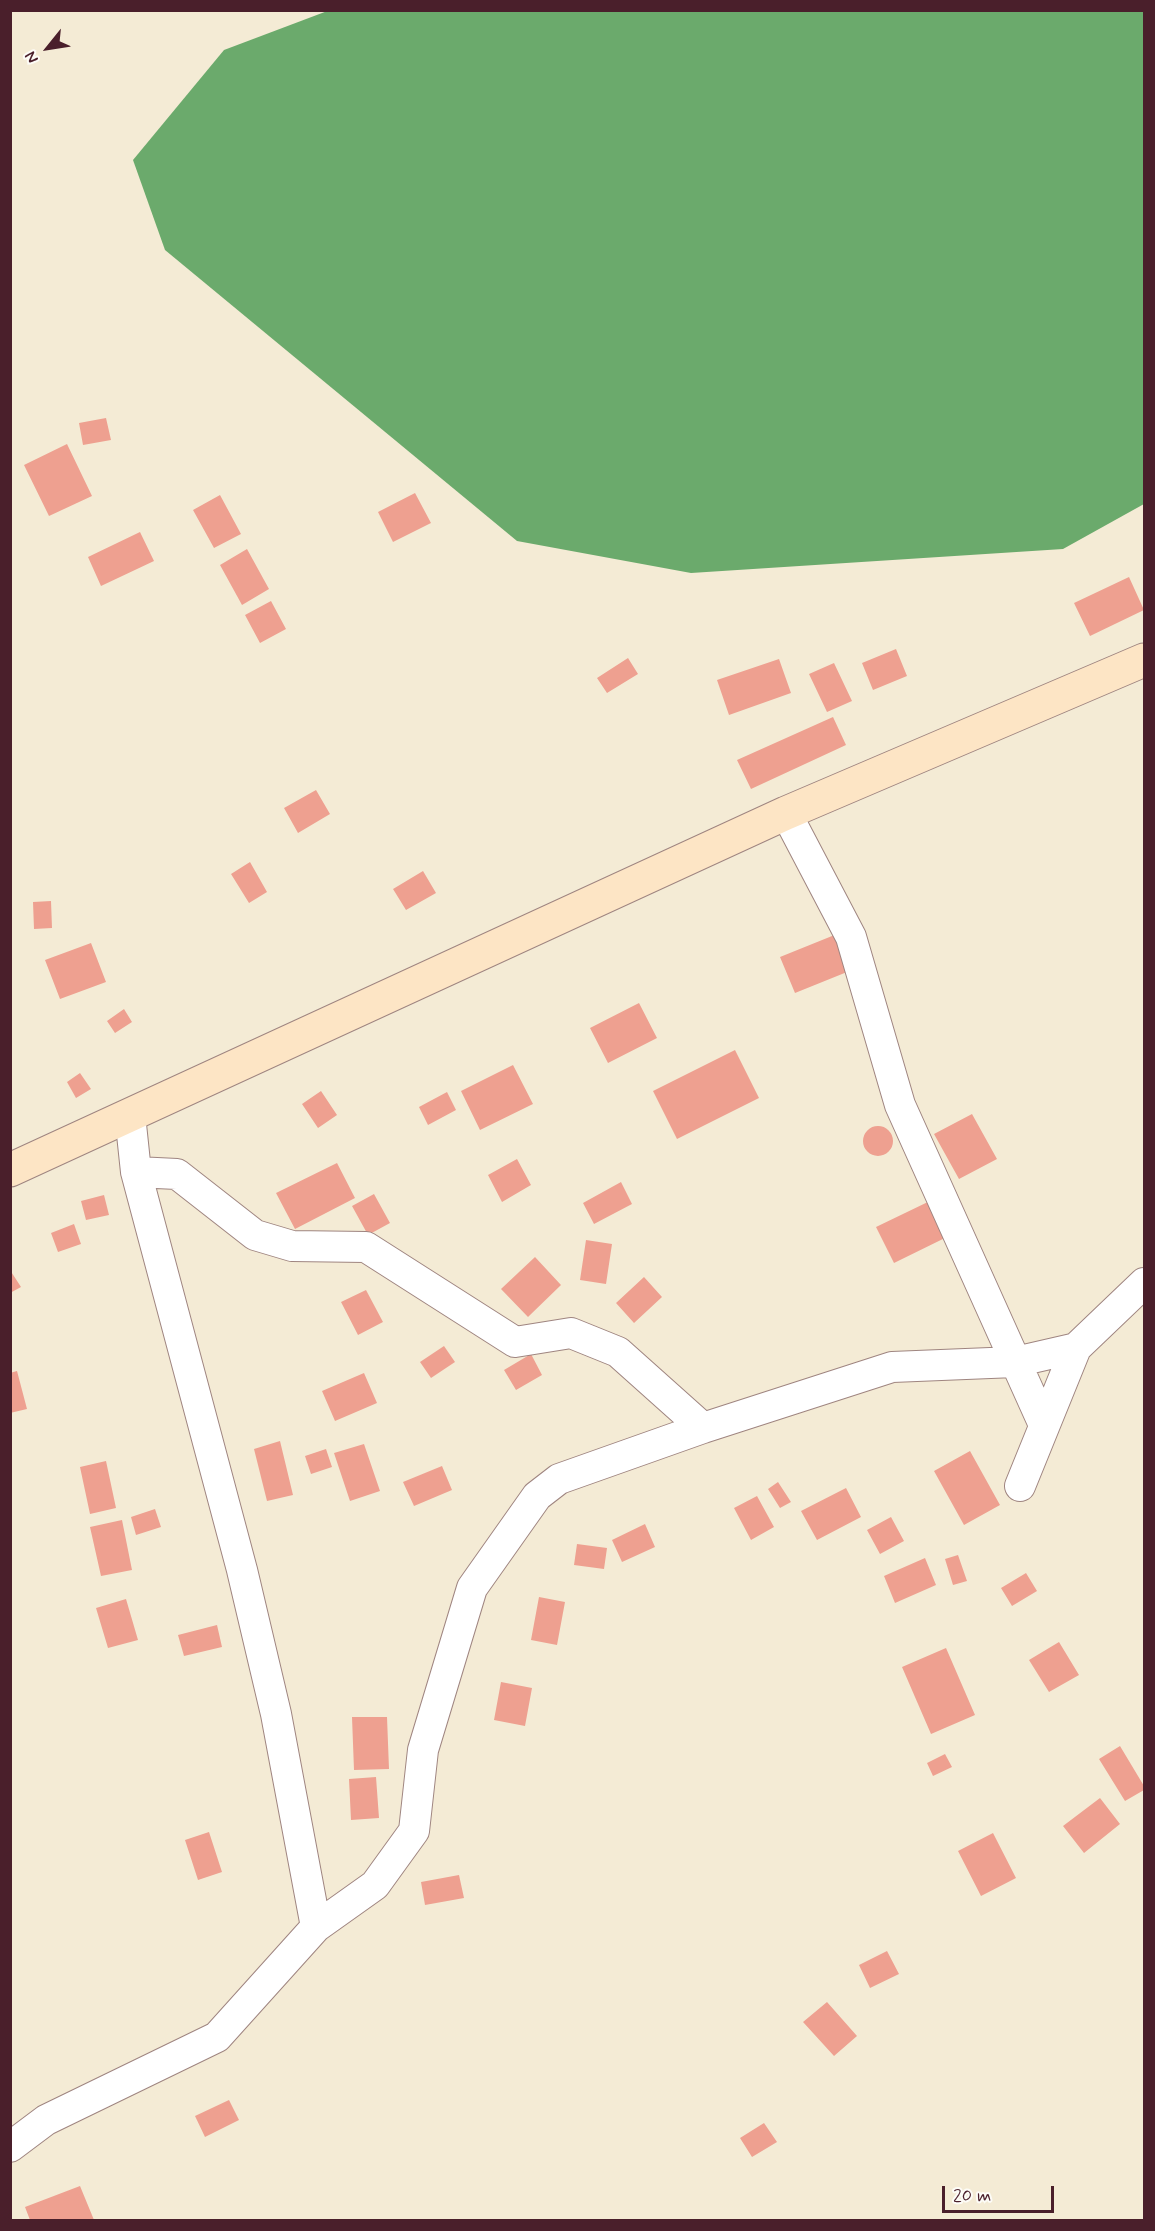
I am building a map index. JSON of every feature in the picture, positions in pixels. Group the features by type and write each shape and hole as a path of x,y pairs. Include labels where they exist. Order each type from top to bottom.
{"main road":[{"path":"10,1170 786,813 1144,660"}],"street":[{"path":"786,813 851,937 900,1105 1044,1425"},
{"path":"130,1115 136,1172 242,1570 276,1714 316,1927"},
{"path":"136,1172 177,1174 255,1235 292,1246 366,1247 515,1342 571,1333 618,1352 703,1428"},
{"path":"1020,1486 1076,1348 1144,1283"},
{"path":"10,2147 46,2120 217,2037 316,1927 375,1885 414,1831 423,1750 472,1588 537,1496 559,1479 703,1428 892,1367 1015,1362 1076,1348"}],"green space":[{"path":"330,10 1144,11 1144,504 1063,549 691,573 517,541 165,250 133,160 224,50"}],"building":[{"path":"106,418 111,440 83,445 79,423"},
{"path":"67,444 92,496 49,516 24,465"},
{"path":"415,493 431,523 393,542 378,512"},
{"path":"220,495 241,534 214,548 193,510"},
{"path":"140,532 154,561 101,586 88,557"},
{"path":"247,549 269,589 242,605 220,565"},
{"path":"1129,577 1144,610 1090,636 1074,603"},
{"path":"271,601 286,629 260,643 245,615"},
{"path":"896,649 907,676 873,690 862,663"},
{"path":"628,658 638,674 607,693 597,678"},
{"path":"779,659 791,693 729,715 717,680"},
{"path":"834,663 852,701 827,712 809,674"},
{"path":"833,717 846,745 751,789 737,760"},
{"path":"316,790 330,814 298,833 284,808"},
{"path":"250,862 267,892 249,903 231,874"},
{"path":"423,871 436,893 406,910 393,889"},
{"path":"51,901 52,928 34,929 33,902"},
{"path":"837,934 852,970 795,993 780,957"},
{"path":"91,943 106,982 60,999 45,960"},
{"path":"639,1003 657,1038 608,1063 590,1028"},
{"path":"124,1009 132,1022 115,1033 107,1021"},
{"path":"735,1050 759,1098 677,1139 653,1091"},
{"path":"513,1065 533,1104 480,1130 461,1091"},
{"path":"80,1073 91,1089 76,1098 67,1082"},
{"path":"321,1091 337,1115 318,1128 302,1104"},
{"path":"447,1092 456,1110 428,1125 419,1107"},
{"path":"972,1114 997,1159 959,1179 934,1134"},
{"path":"878,1126 884,1127 892,1135 892,1147 884,1155 878,1156 872,1155 864,1147 863,1141 864,1135 872,1127"},
{"path":"517,1159 531,1185 502,1202 488,1175"},
{"path":"337,1163 355,1198 295,1229 276,1193"},
{"path":"621,1182 632,1204 594,1224 583,1203"},
{"path":"374,1194 390,1223 368,1235 352,1206"},
{"path":"104,1195 109,1215 86,1220 81,1201"},
{"path":"932,1200 949,1236 894,1263 876,1227"},
{"path":"74,1224 81,1244 58,1252 51,1233"},
{"path":"586,1240 612,1244 606,1284 580,1280"},
{"path":"535,1257 561,1285 528,1317 501,1289"},
{"path":"10,1270 21,1287 10,1293"},
{"path":"644,1277 662,1297 634,1323 616,1303"},
{"path":"366,1290 383,1322 358,1335 341,1302"},
{"path":"444,1346 455,1362 431,1378 420,1362"},
{"path":"531,1354 542,1375 516,1390 504,1370"},
{"path":"17,1371 27,1409 10,1413 10,1373"},
{"path":"364,1373 377,1403 335,1421 322,1391"},
{"path":"280,1441 293,1495 267,1501 254,1449"},
{"path":"364,1444 380,1491 350,1501 334,1453"},
{"path":"326,1449 332,1467 311,1474 305,1456"},
{"path":"970,1451 1000,1505 964,1525 934,1471"},
{"path":"106,1461 116,1508 90,1514 80,1467"},
{"path":"442,1466 452,1490 414,1506 403,1482"},
{"path":"778,1482 791,1502 780,1508 768,1489"},
{"path":"846,1488 861,1517 817,1540 801,1511"},
{"path":"757,1496 774,1527 751,1540 734,1508"},
{"path":"155,1509 161,1527 136,1535 131,1517"},
{"path":"891,1517 904,1541 880,1554 867,1530"},
{"path":"122,1520 132,1570 101,1576 90,1527"},
{"path":"645,1524 655,1547 622,1562 612,1540"},
{"path":"577,1544 607,1548 604,1569 574,1565"},
{"path":"958,1555 967,1581 953,1585 945,1559"},
{"path":"925,1558 936,1585 895,1603 884,1576"},
{"path":"1026,1573 1037,1591 1012,1606 1001,1588"},
{"path":"539,1597 565,1602 557,1645 531,1640"},
{"path":"126,1599 138,1640 108,1648 96,1608"},
{"path":"217,1625 222,1647 184,1656 178,1635"},
{"path":"1059,1642 1079,1675 1049,1692 1029,1660"},
{"path":"946,1648 975,1715 931,1734 902,1667"},
{"path":"501,1682 532,1688 525,1726 494,1720"},
{"path":"352,1717 387,1717 389,1769 354,1770"},
{"path":"1120,1746 1144,1786 1144,1790 1125,1801 1099,1759"},
{"path":"945,1754 952,1767 933,1776 927,1763"},
{"path":"376,1777 379,1818 351,1820 349,1779"},
{"path":"1100,1798 1120,1824 1084,1853 1063,1826"},
{"path":"209,1832 222,1872 198,1880 185,1840"},
{"path":"993,1833 1016,1878 981,1896 958,1851"},
{"path":"459,1875 464,1898 425,1905 421,1882"},
{"path":"887,1951 899,1974 870,1988 859,1965"},
{"path":"827,2002 857,2036 834,2056 803,2022"},
{"path":"229,2100 239,2120 205,2137 195,2116"},
{"path":"764,2123 777,2142 752,2157 740,2138"},
{"path":"80,2186 94,2220 30,2220 25,2207"}]}
